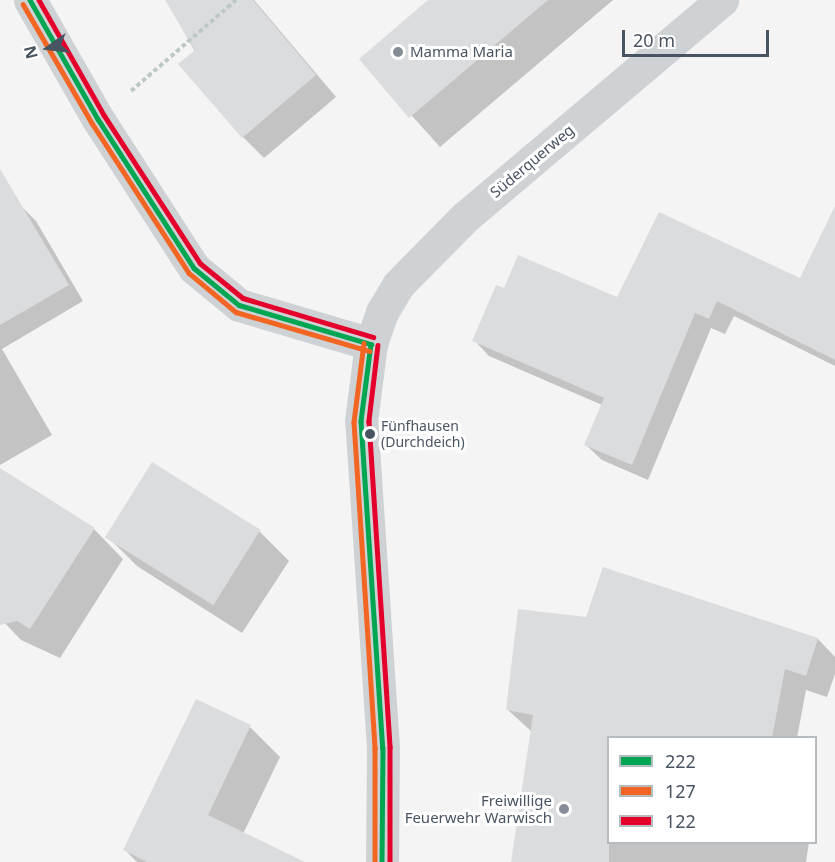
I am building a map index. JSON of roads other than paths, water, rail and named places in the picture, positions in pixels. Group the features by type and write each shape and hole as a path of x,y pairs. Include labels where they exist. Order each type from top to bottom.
{"street":[{"path":"30,0 98,119 194,268 238,305 371,344"},
{"name":"Süderquerweg","path":"381,862 383,748 361,421 371,344 398,285 423,256 722,0"}],"place":[{"name":"Mamma Maria","path":"398,52"},
{"name":"Fünfhausen (Durchdeich)","path":"370,434"},
{"name":"Freiwillige Feuerwehr Warwisch","path":"564,809"}]}
